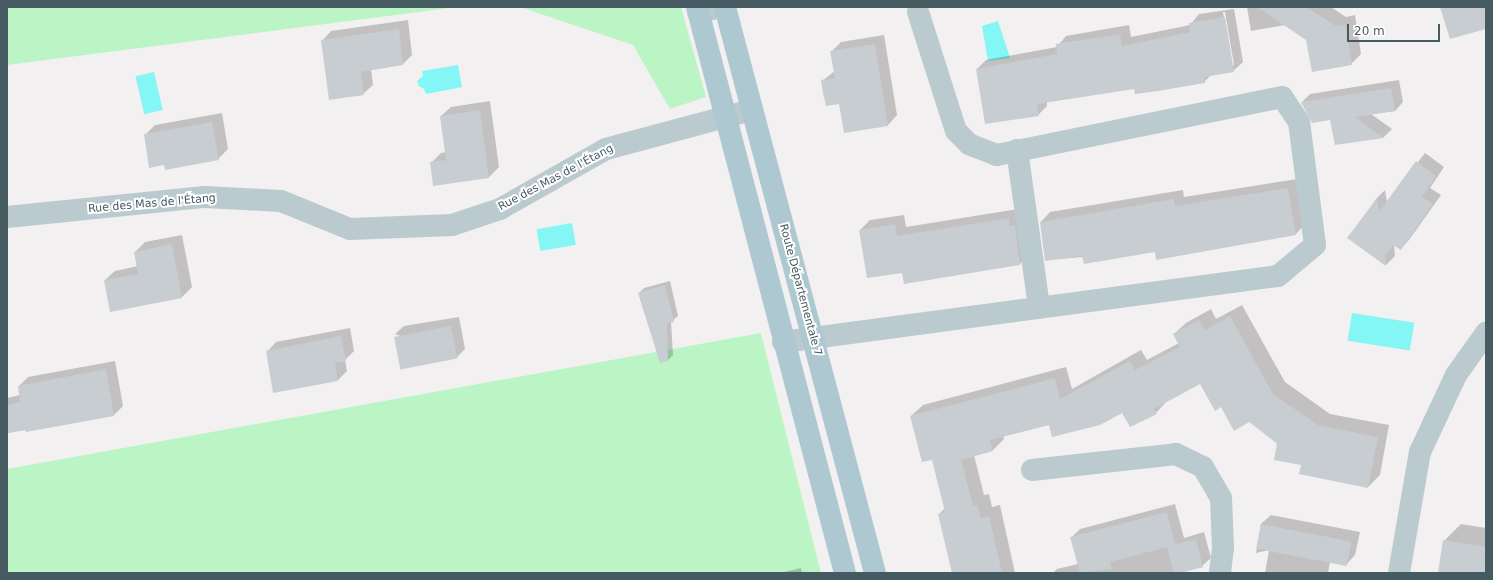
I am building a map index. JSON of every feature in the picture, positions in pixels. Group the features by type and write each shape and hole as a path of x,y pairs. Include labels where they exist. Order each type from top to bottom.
{"main road":[{"name":"Route Départementale 7","path":"725,7 875,573"},
{"path":"698,10 783,342 845,573"}],"street":[{"path":"698,10 721,7"},
{"path":"783,342 1278,276 1315,245 1300,122 1282,97 997,155 969,144 956,131 918,12"},
{"name":"Rue des Mas de l'Étang","path":"7,218 205,197 281,201 350,228 452,226 500,209 606,149 752,110"},
{"path":"1017,150 1039,307"},
{"path":"1399,573 1420,452 1456,374 1486,333"},
{"path":"1032,470 1176,454 1203,467 1221,498 1223,548 1220,573"}],"green space":[{"path":"7,7 457,7 7,65"},
{"path":"520,7 681,7 706,97 670,109 633,45"},
{"path":"761,333 821,573 7,573 7,469"}],"water":[{"path":"998,21 1010,58 988,61 982,26"},
{"path":"458,65 462,87 426,94 424,89 419,86 417,81 423,76 422,71"},
{"path":"154,72 163,110 144,114 135,76"},
{"path":"572,223 576,245 540,251 537,229"},
{"path":"1352,313 1414,323 1410,351 1348,341"}],"building":[{"path":"1257,7 1306,7 1336,26 1345,25 1352,65 1312,72 1306,40"},
{"path":"1440,7 1486,7 1486,29 1450,39"},
{"path":"1225,17 1234,72 1204,77 1205,83 1158,91 1135,94 1134,89 1037,104 1039,116 985,124 976,69 1057,54 1056,44 1120,34 1122,46 1190,32 1189,23"},
{"path":"399,29 403,65 361,72 364,95 329,100 321,40"},
{"path":"875,44 888,126 844,133 839,104 826,106 823,93 821,80 835,78 830,51"},
{"path":"1391,88 1395,111 1355,117 1384,138 1335,145 1330,120 1312,123 1301,102"},
{"path":"480,110 489,178 433,186 430,162 446,160 440,116"},
{"path":"212,122 219,160 165,170 164,165 149,168 144,134"},
{"path":"1416,161 1436,176 1422,197 1433,204 1401,250 1393,245 1385,255 1386,266 1347,238 1377,198 1379,212"},
{"path":"1288,188 1296,235 1156,260 1155,252 1084,264 1082,256 1045,261 1040,222 1174,199 1175,206"},
{"path":"1009,218 1010,226 1015,225 1020,265 904,284 902,273 867,278 859,230 895,224 897,236"},
{"path":"172,244 182,298 110,312 104,280 138,274 134,252"},
{"path":"665,285 674,322 667,324 668,361 660,363 638,293"},
{"path":"1230,316 1273,394 1318,425 1378,437 1368,488 1299,474 1301,465 1274,460 1277,443 1249,422 1234,431 1221,407 1215,411 1200,384 1154,409 1157,414 1130,427 1122,413 1100,425 1052,437 1049,425 990,440 993,451 961,460 973,506 977,505 981,518 989,516 1002,573 952,573 938,514 945,512 932,460 922,462 910,416 1055,378 1060,399 1130,361 1135,370 1180,347 1173,334 1199,320 1205,330"},
{"path":"451,326 457,358 400,369 394,337"},
{"path":"341,336 346,361 335,363 338,381 273,393 266,351"},
{"path":"106,369 114,416 26,432 25,430 7,433 7,405 20,402 18,386"},
{"path":"1167,512 1175,545 1110,562 1112,569 1080,573 1070,537"},
{"path":"1261,524 1351,542 1347,566 1256,549"},
{"path":"1196,539 1203,567 1174,573 1167,546"},
{"path":"1443,540 1486,547 1486,573 1438,573"}]}
